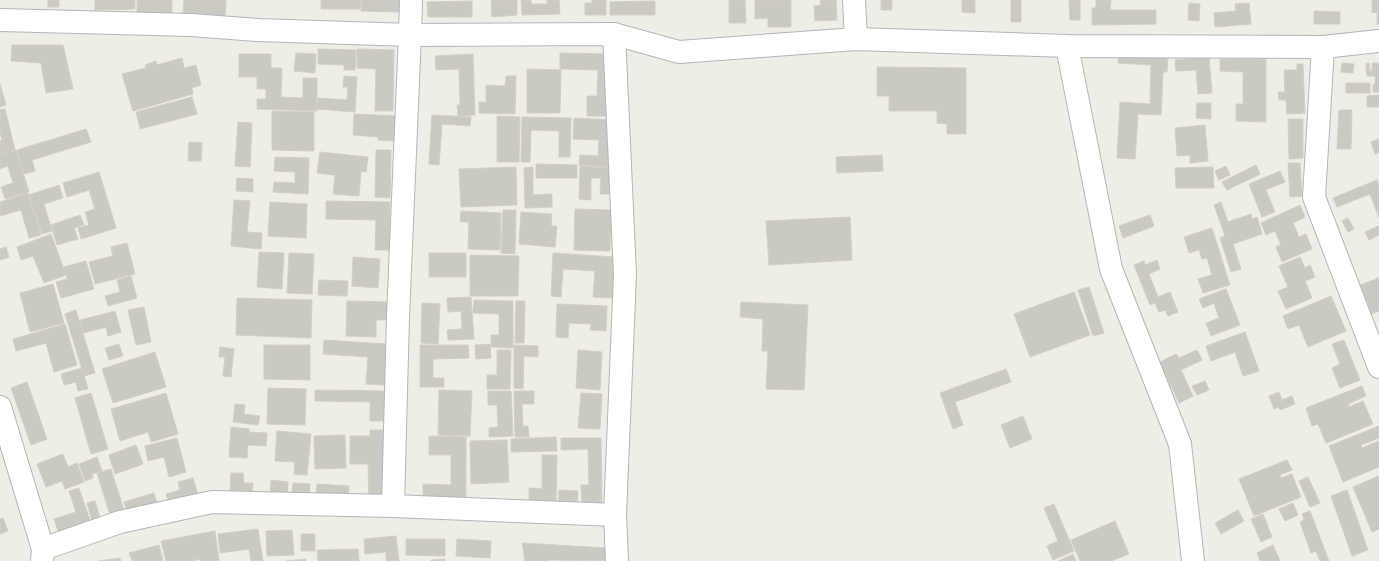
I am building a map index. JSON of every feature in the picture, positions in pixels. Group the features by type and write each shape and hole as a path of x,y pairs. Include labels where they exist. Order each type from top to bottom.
{"street":[{"path":"393,506 398,324 411,0"},
{"path":"854,0 856,39"},
{"path":"0,20 191,25 258,30 410,36 614,34 679,52 856,39 1067,46 1324,47 1379,41"},
{"path":"614,34 625,275 615,515 617,561"},
{"path":"1067,46 1111,269 1180,444 1193,561"},
{"path":"1324,47 1314,198 1379,367"},
{"path":"0,407 43,555 120,522 212,502 393,506 615,515"}],"building":[{"path":"48,0 59,0 59,7 48,7"},
{"path":"95,0 135,0 135,9 95,10"},
{"path":"137,0 172,0 172,13 137,12"},
{"path":"184,0 226,0 225,16 183,13"},
{"path":"321,0 361,0 360,9 321,9"},
{"path":"362,0 400,0 400,12 361,11"},
{"path":"491,0 517,0 517,15 492,17"},
{"path":"521,0 531,0 531,4 547,4 547,0 559,0 560,14 522,15"},
{"path":"592,0 606,0 606,15 585,15 585,3 592,3"},
{"path":"729,0 745,0 746,23 729,23"},
{"path":"755,0 791,0 791,27 768,27 768,18 755,19"},
{"path":"820,0 836,0 837,20 815,21 814,6 821,5"},
{"path":"881,0 892,0 892,10 881,10"},
{"path":"962,0 975,0 975,13 962,12"},
{"path":"1011,0 1021,0 1021,22 1011,22"},
{"path":"1069,0 1080,0 1080,20 1070,20"},
{"path":"1096,0 1111,0 1110,10 1156,10 1156,24 1092,25 1092,8 1096,8"},
{"path":"1372,0 1379,0 1379,24 1377,24 1377,12 1372,13"},
{"path":"472,1 472,17 428,17 427,2"},
{"path":"655,1 655,15 610,15 610,2"},
{"path":"1189,3 1200,4 1199,21 1188,20"},
{"path":"1249,3 1251,24 1215,27 1214,13 1236,11 1235,4"},
{"path":"1314,11 1340,12 1340,24 1314,24"},
{"path":"12,45 63,45 73,89 46,93 41,63 11,61"},
{"path":"318,49 356,50 355,70 344,70 344,65 318,64"},
{"path":"357,49 394,50 393,111 375,111 376,69 357,68"},
{"path":"1119,50 1168,52 1167,72 1163,72 1161,115 1138,114 1135,159 1117,158 1120,102 1150,104 1151,65 1118,63"},
{"path":"296,53 316,54 315,73 294,71"},
{"path":"560,53 611,54 610,116 587,116 587,96 597,96 598,70 560,69"},
{"path":"239,54 271,54 271,68 282,68 281,97 303,98 303,78 317,78 317,111 257,109 257,99 266,99 266,89 257,89 257,77 239,77"},
{"path":"473,54 475,115 458,116 457,105 460,105 459,69 436,70 435,56"},
{"path":"1209,57 1212,93 1198,94 1196,70 1176,71 1175,60"},
{"path":"182,58 184,68 196,65 201,85 192,88 193,94 133,111 122,74 146,68 145,65 156,61 157,65"},
{"path":"1220,59 1266,59 1266,122 1236,121 1236,104 1243,104 1243,72 1220,71"},
{"path":"1342,63 1354,64 1353,73 1341,72"},
{"path":"1369,63 1370,71 1372,71 1372,63 1379,63 1379,92 1373,92 1375,76 1367,76 1366,64"},
{"path":"1297,64 1303,64 1305,113 1287,114 1286,100 1279,100 1278,92 1285,92 1284,70 1297,70"},
{"path":"877,67 966,68 966,134 947,134 947,124 937,123 937,111 889,111 889,96 877,96"},
{"path":"527,69 561,70 560,113 527,113"},
{"path":"344,76 357,77 355,112 317,109 318,98 347,100 348,87 343,87"},
{"path":"506,76 516,76 515,114 479,113 479,102 486,102 486,85 505,86"},
{"path":"1346,83 1370,83 1370,93 1346,93"},
{"path":"0,84 6,105 0,107"},
{"path":"1379,95 1379,107 1367,107 1367,96"},
{"path":"192,97 197,114 140,129 136,112"},
{"path":"1197,103 1211,103 1211,119 1196,118"},
{"path":"5,109 15,150 0,154 0,141 2,140 0,133 0,110"},
{"path":"1339,110 1352,110 1351,149 1337,149"},
{"path":"272,111 314,112 314,151 272,150"},
{"path":"354,114 397,116 396,141 378,140 378,137 353,135"},
{"path":"432,115 471,117 470,126 442,124 439,165 429,164"},
{"path":"497,116 520,117 519,162 497,162"},
{"path":"522,117 571,118 570,157 559,157 559,131 531,130 530,162 521,162"},
{"path":"574,118 614,120 611,167 579,165 580,155 598,156 599,140 573,139"},
{"path":"1288,119 1303,119 1303,158 1289,159"},
{"path":"238,122 252,123 250,167 235,166"},
{"path":"1205,125 1208,161 1190,163 1190,155 1177,156 1175,128"},
{"path":"86,129 91,142 32,160 35,171 24,174 17,150"},
{"path":"1379,139 1379,152 1375,154 1371,142"},
{"path":"189,142 202,143 201,161 188,161"},
{"path":"16,150 29,192 5,199 1,187 13,183 8,166 0,169 0,155"},
{"path":"376,150 391,150 390,198 375,197"},
{"path":"320,152 368,157 366,172 361,171 359,196 333,194 335,175 317,173"},
{"path":"882,155 883,171 837,173 836,157"},
{"path":"275,157 309,158 308,194 273,192 274,182 295,183 295,172 274,171"},
{"path":"1288,163 1300,163 1302,196 1290,197"},
{"path":"536,164 577,165 577,178 536,178"},
{"path":"1256,165 1260,174 1227,190 1222,182"},
{"path":"580,166 610,168 609,194 600,194 601,178 591,178 591,200 579,199"},
{"path":"1226,166 1230,175 1219,180 1215,171"},
{"path":"516,167 517,205 461,207 459,169"},
{"path":"533,167 533,195 552,194 552,207 525,208 524,168"},
{"path":"1213,167 1214,188 1176,188 1175,168"},
{"path":"1280,171 1285,182 1266,190 1275,212 1262,217 1249,184"},
{"path":"99,172 116,228 81,239 78,228 89,225 85,212 95,209 89,190 67,197 63,183"},
{"path":"237,178 253,179 253,192 236,191"},
{"path":"1377,180 1379,186 1379,218 1370,194 1337,207 1333,198"},
{"path":"59,185 63,198 44,204 52,231 42,234 29,195"},
{"path":"28,193 41,235 29,238 21,210 0,216 0,202"},
{"path":"234,200 250,201 247,232 262,233 261,249 231,246"},
{"path":"326,201 390,202 389,250 375,250 376,220 326,219"},
{"path":"270,202 307,204 306,238 268,236"},
{"path":"1221,202 1228,222 1251,214 1252,219 1257,217 1262,234 1233,244 1241,269 1231,272 1220,238 1225,236 1214,205"},
{"path":"1300,205 1305,217 1293,223 1299,237 1306,234 1312,249 1282,262 1276,247 1281,245 1275,231 1266,235 1261,223"},
{"path":"575,209 612,210 610,251 574,250"},
{"path":"503,210 516,210 515,254 501,253"},
{"path":"461,211 501,213 500,250 468,249 469,222 460,222"},
{"path":"521,212 552,214 551,226 557,226 555,247 519,244"},
{"path":"80,215 84,225 74,228 78,239 57,245 51,225"},
{"path":"1150,215 1154,226 1123,238 1119,226"},
{"path":"850,217 852,260 769,265 766,221"},
{"path":"1348,218 1354,229 1348,232 1342,221"},
{"path":"1379,226 1379,235 1369,240 1365,232"},
{"path":"1212,228 1230,285 1203,293 1198,279 1212,275 1207,258 1202,259 1199,250 1189,253 1184,237"},
{"path":"51,234 66,275 44,283 33,256 21,260 17,247"},
{"path":"127,243 135,274 95,284 89,262 113,256 111,247"},
{"path":"6,247 9,257 0,260 0,249"},
{"path":"259,252 284,253 282,289 257,287"},
{"path":"289,253 314,254 312,294 287,293"},
{"path":"429,253 466,253 466,277 429,277"},
{"path":"553,253 614,257 612,298 593,297 595,271 563,269 561,297 551,296"},
{"path":"470,255 519,256 518,296 470,296"},
{"path":"353,257 380,259 378,288 352,286"},
{"path":"1300,257 1305,268 1310,265 1315,277 1305,281 1312,298 1286,309 1278,291 1288,287 1279,266"},
{"path":"1157,260 1160,269 1149,274 1158,297 1170,292 1178,312 1168,316 1165,310 1159,312 1155,303 1150,305 1134,265 1144,261 1145,265"},
{"path":"86,261 94,289 61,298 56,282 67,279 64,267"},
{"path":"131,276 137,298 108,306 105,296 120,292 117,280"},
{"path":"1379,278 1379,311 1372,314 1360,285"},
{"path":"319,280 348,281 347,296 318,295"},
{"path":"53,284 64,323 30,332 20,293"},
{"path":"1089,287 1104,333 1093,336 1078,290"},
{"path":"1226,289 1240,325 1211,336 1206,323 1219,318 1214,303 1203,308 1199,299"},
{"path":"1074,292 1090,335 1030,357 1014,314"},
{"path":"1331,296 1346,331 1308,347 1299,325 1288,329 1283,316"},
{"path":"471,297 474,339 448,340 447,330 462,329 461,311 448,312 447,298"},
{"path":"237,298 312,300 311,338 236,335"},
{"path":"474,300 513,301 513,348 491,347 491,335 499,335 499,314 473,313"},
{"path":"347,301 392,302 391,320 376,320 376,337 346,336"},
{"path":"516,301 525,301 524,343 515,343"},
{"path":"741,302 808,305 804,390 766,389 768,351 762,351 763,319 740,317"},
{"path":"422,303 440,304 438,344 421,343"},
{"path":"557,304 607,306 606,331 590,330 591,324 569,323 568,338 556,337"},
{"path":"144,307 151,342 136,345 128,310"},
{"path":"76,310 95,373 84,376 65,314"},
{"path":"115,311 121,332 108,336 106,327 83,333 80,320"},
{"path":"65,324 77,365 54,372 46,343 16,351 13,339"},
{"path":"1245,332 1259,371 1243,376 1235,352 1211,361 1206,346"},
{"path":"324,340 387,344 384,385 366,384 368,357 323,354"},
{"path":"1344,340 1360,380 1340,388 1332,368 1340,364 1332,344"},
{"path":"119,344 123,356 109,360 105,348"},
{"path":"490,344 491,358 476,359 475,345"},
{"path":"264,345 310,345 310,380 264,379"},
{"path":"420,345 468,345 469,358 433,359 433,378 444,378 444,387 420,387"},
{"path":"514,345 538,346 538,357 524,356 523,389 514,388"},
{"path":"220,347 234,349 231,377 223,376 225,357 219,357"},
{"path":"497,350 511,350 510,389 487,389 487,375 497,375"},
{"path":"578,350 602,352 600,390 576,388"},
{"path":"1197,350 1202,360 1181,370 1193,396 1179,403 1160,362 1176,354 1179,358"},
{"path":"155,352 166,387 113,403 102,369"},
{"path":"82,368 88,389 78,391 76,382 64,385 61,374"},
{"path":"1006,369 1011,382 955,402 963,425 953,429 940,393"},
{"path":"1205,381 1209,390 1197,395 1192,386"},
{"path":"27,382 47,439 31,445 11,388"},
{"path":"1362,386 1366,396 1348,404 1349,407 1363,401 1373,424 1326,443 1318,424 1312,426 1306,408"},
{"path":"268,388 306,389 305,425 267,424"},
{"path":"315,390 385,391 385,421 370,421 370,402 315,401"},
{"path":"439,390 472,391 470,436 438,435"},
{"path":"488,391 511,391 513,436 489,437 489,428 498,427 497,405 488,405"},
{"path":"514,391 534,391 534,404 522,404 523,426 528,426 529,437 515,437"},
{"path":"1279,392 1282,400 1292,396 1295,404 1280,410 1279,407 1274,409 1269,396"},
{"path":"91,393 108,449 91,454 75,398"},
{"path":"166,393 178,434 151,442 148,432 120,441 111,409"},
{"path":"581,393 602,394 600,429 578,428"},
{"path":"235,404 245,405 244,414 260,416 258,425 233,422"},
{"path":"1023,416 1032,439 1010,448 1001,425"},
{"path":"1379,426 1379,438 1361,445 1362,448 1379,441 1379,467 1343,482 1329,446"},
{"path":"231,427 249,429 249,432 267,433 266,446 248,445 247,458 229,457"},
{"path":"370,430 384,430 385,500 369,500 368,464 350,464 350,436 370,436"},
{"path":"277,431 311,434 307,475 294,474 295,462 275,461"},
{"path":"345,435 346,468 315,469 314,436"},
{"path":"429,436 466,437 466,499 423,498 423,484 451,485 451,455 429,455"},
{"path":"556,437 557,451 511,452 511,439"},
{"path":"177,438 186,472 169,477 164,457 148,461 145,446"},
{"path":"561,438 601,438 602,503 582,503 581,485 589,485 588,449 561,450"},
{"path":"507,440 509,482 471,484 470,441"},
{"path":"136,445 143,464 115,474 109,455"},
{"path":"63,454 68,467 77,463 84,482 65,489 62,481 46,487 37,464"},
{"path":"542,455 557,455 556,505 529,504 529,488 542,489"},
{"path":"97,457 102,471 92,474 93,478 85,481 79,464"},
{"path":"1287,460 1292,470 1280,475 1281,478 1292,474 1301,497 1254,516 1239,479"},
{"path":"111,469 125,513 111,518 97,473"},
{"path":"231,473 243,473 244,483 253,483 252,494 230,493"},
{"path":"1379,476 1379,529 1372,532 1353,487"},
{"path":"1308,477 1320,503 1310,507 1299,481"},
{"path":"193,478 199,498 170,506 166,494 180,490 178,482"},
{"path":"271,480 288,482 287,498 270,496"},
{"path":"293,483 310,484 309,500 292,498"},
{"path":"317,484 349,486 348,501 316,499"},
{"path":"79,488 91,523 59,534 54,519 76,512 69,491"},
{"path":"559,490 578,491 577,507 558,506"},
{"path":"1347,490 1368,550 1352,556 1331,496"},
{"path":"154,493 158,508 128,516 124,502"},
{"path":"95,501 101,521 93,524 87,503"},
{"path":"1293,503 1298,515 1285,521 1279,509"},
{"path":"1054,504 1074,551 1053,560 1047,546 1058,541 1044,508"},
{"path":"1238,510 1244,521 1221,534 1215,523"},
{"path":"1310,511 1329,561 1320,561 1316,551 1311,553 1300,522 1304,520 1302,514"},
{"path":"1263,514 1272,537 1261,542 1251,519"},
{"path":"3,518 8,531 0,534 0,519"},
{"path":"1115,521 1129,554 1111,561 1080,561 1071,540"},
{"path":"258,529 263,561 251,561 249,549 220,553 218,534"},
{"path":"292,530 294,555 267,556 266,531"},
{"path":"215,531 219,561 200,561 200,559 191,561 166,561 161,541"},
{"path":"301,534 315,534 315,551 301,551"},
{"path":"396,536 399,561 386,561 386,552 365,554 364,539"},
{"path":"406,539 445,539 445,556 406,555"},
{"path":"457,539 491,541 490,558 456,556"},
{"path":"522,543 607,548 606,561 525,561"},
{"path":"159,545 163,561 132,561 129,553"},
{"path":"1273,545 1280,561 1260,561 1257,553"},
{"path":"358,549 359,561 318,561 317,550"},
{"path":"1073,554 1076,561 1058,561"},
{"path":"120,558 121,561 98,561"},
{"path":"306,559 306,561 286,561"},
{"path":"445,559 445,561 431,561 431,560"}]}
